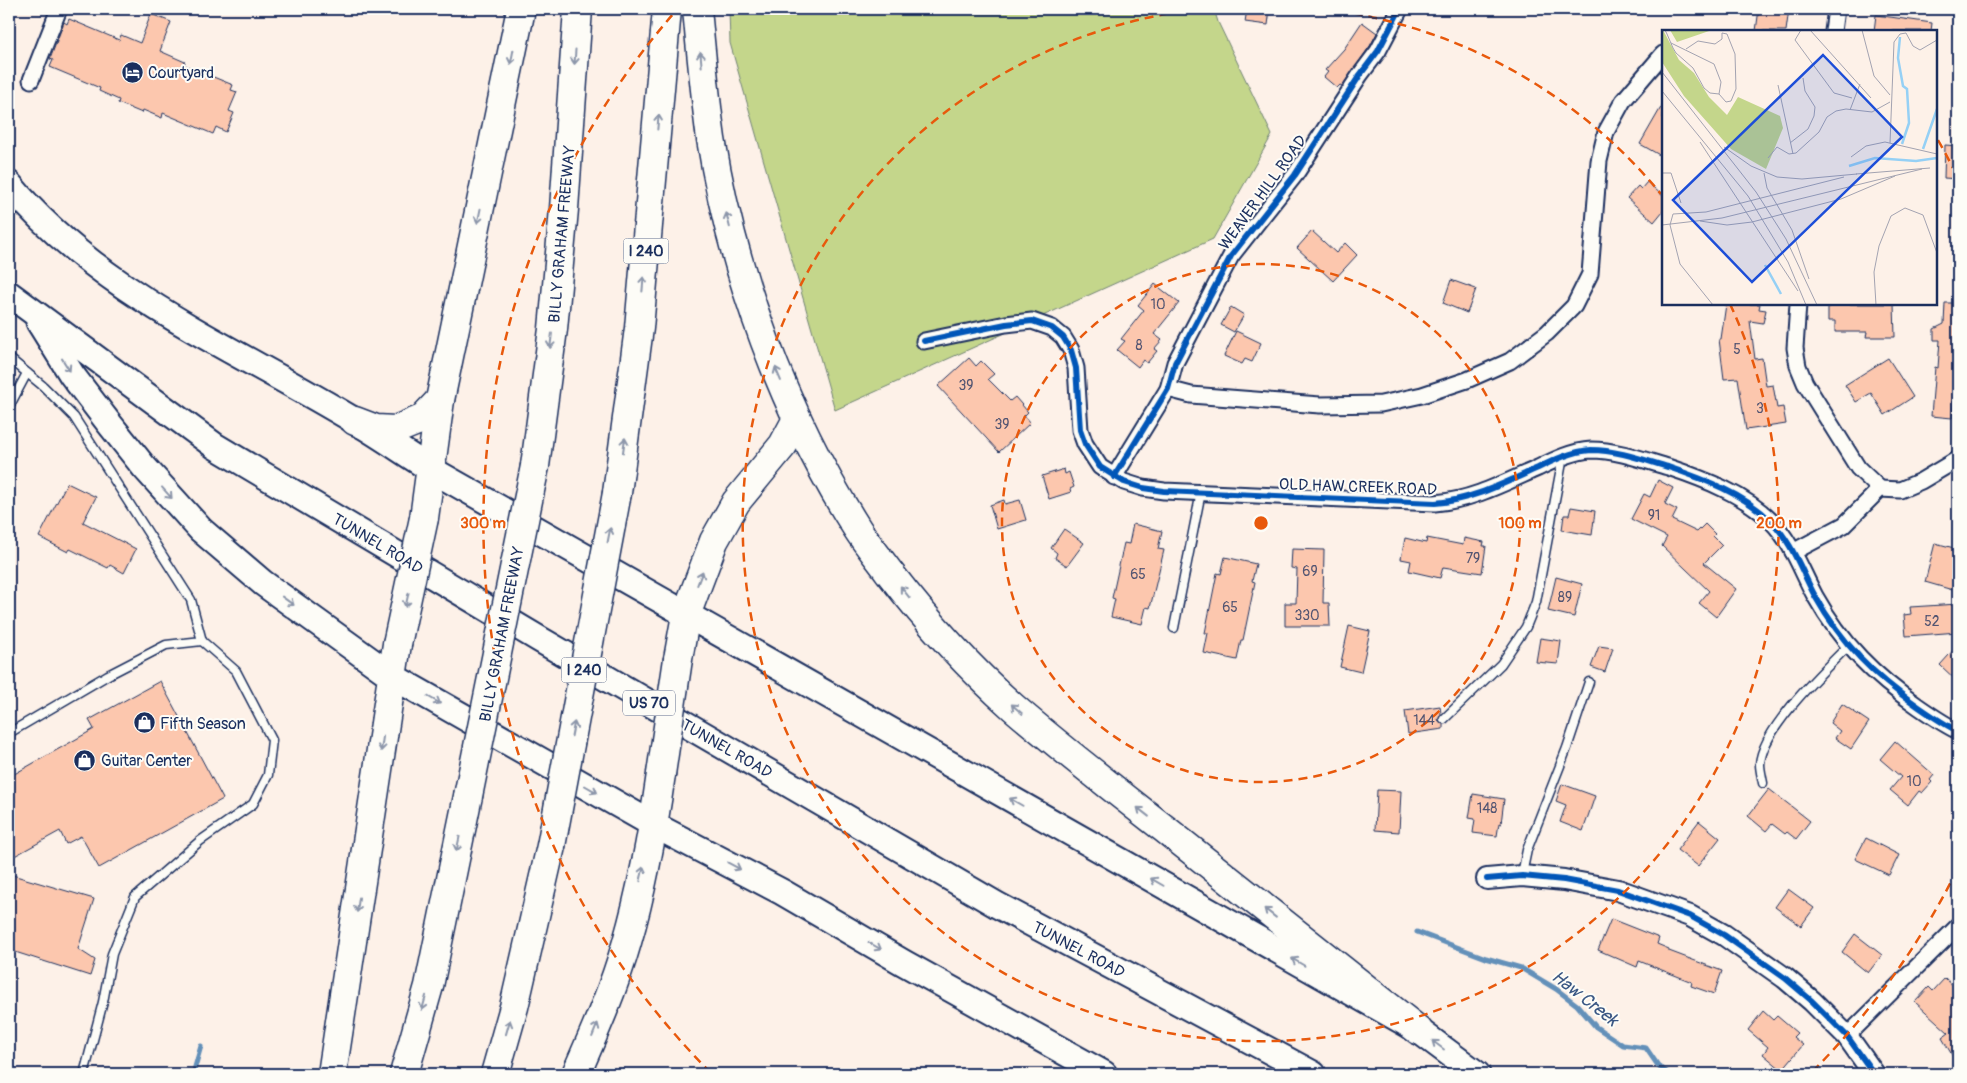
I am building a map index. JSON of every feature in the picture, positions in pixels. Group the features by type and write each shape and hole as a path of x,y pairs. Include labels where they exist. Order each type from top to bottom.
{"highway":[{"path":"332,1074 392,676 424,518 440,400 521,9"},
{"name":"BILLY GRAHAM FREEWAY","path":"404,1074 428,986 535,466 553,329 578,9"},
{"name":"I 240","path":"495,1074 514,1007 551,846 617,493 639,328 667,9"},
{"path":"697,9 701,63 712,142 727,218 746,286 768,351 798,419 858,531 908,596 958,652 1004,698 1068,753 1418,1030"},
{"path":"355,421 376,429 395,430 422,419 440,400"},
{"path":"576,1074 611,990 627,941 654,825 686,615 714,541 736,502 782,445 798,419"}],"main road":[{"path":"9,184 45,222 81,255 147,302 355,421 432,470 1418,1030 1477,1074"},
{"name":"TUNNEL ROAD","path":"9,294 215,446 539,639 997,905 1313,1074"},
{"path":"31,310 72,375 108,422 144,467 201,530 263,583 392,676 654,825 782,892 921,973 1104,1074"}],"street":[{"path":"31,80 59,9"},
{"name":"WEAVER HILL ROAD","path":"1114,477 1168,389 1175,363 1231,256 1295,175 1360,75 1378,51 1400,9"},
{"path":"1832,30 1836,9"},
{"path":"1168,389 1192,395 1320,405 1381,404 1422,395 1467,380 1510,361 1546,333 1574,306 1590,274 1599,161 1606,132 1623,101 1662,55"},
{"path":"1798,305 1795,348 1798,366 1805,383 1858,468 1880,489 1900,490 1921,481 1958,459"},
{"name":"OLD HAW CREEK ROAD","path":"924,341 1006,324 1032,321 1052,328 1063,337 1071,350 1076,368 1080,430 1085,444 1100,467 1114,477 1143,488 1435,503 1451,502 1475,496 1563,457 1590,450 1606,451 1655,463 1688,474 1723,488 1756,508 1771,521 1793,552 1825,614 1848,646 1875,673 1904,697 1958,731"},
{"path":"1793,552 1844,525 1880,489"},
{"path":"1487,879 1522,876 1564,880 1618,890 1690,916 1724,934 1765,962 1812,1001 1847,1036 1874,1074"},
{"path":"1847,1036 1958,926"}],"lane":[{"path":"9,358 43,386 78,424 191,600 202,641 236,670 272,740 268,775 253,804 200,841 135,897 112,954 103,1002 84,1074"},
{"path":"9,407 27,373"},
{"path":"1444,719 1501,664 1526,626 1536,602 1563,457"},
{"path":"1174,628 1201,492"},
{"path":"9,733 108,675 166,644 202,641"},
{"path":"1763,783 1760,763 1766,745 1782,717 1812,682 1848,646"},
{"path":"1522,876 1527,850 1570,740 1589,682"}],"green space":[{"path":"729,9 1214,9 1218,22 1272,135 1213,239 835,410 730,43"}],"building":[{"path":"1247,9 1270,9 1268,25 1245,22"},
{"path":"1759,9 1789,9 1786,30 1756,30"},
{"name":"Courtyard","path":"151,14 171,22 160,51 185,62 184,65 233,85 231,90 237,92 229,111 234,113 226,132 216,127 213,134 163,113 162,118 143,110 142,113 118,103 119,100 99,91 100,88 50,67 53,60 50,59 64,22 67,24 69,19 119,40 121,35 140,43"},
{"path":"1876,15 1932,23 1931,30 1874,30"},
{"path":"1362,22 1377,33 1342,86 1340,85 1337,88 1324,77 1328,72 1325,70 1344,49"},
{"path":"1662,106 1662,156 1640,144"},
{"path":"1945,145 1958,146 1958,179 1944,178"},
{"path":"1647,182 1662,195 1662,212 1654,222 1627,198 1638,186 1641,189"},
{"path":"1312,231 1336,253 1345,243 1357,255 1333,281 1297,248"},
{"path":"1451,280 1476,289 1467,313 1443,303"},
{"path":"1155,284 1179,303 1154,334 1162,340 1154,349 1157,351 1147,363 1143,360 1138,367 1117,350 1125,341 1121,339 1144,310 1138,305"},
{"path":"1945,303 1958,303 1958,400 1953,400 1952,418 1931,416 1935,367 1938,368 1940,340 1934,340 1934,329 1944,324"},
{"path":"1726,305 1760,305 1759,309 1766,310 1763,323 1750,321 1755,359 1762,358 1766,386 1773,385 1777,408 1783,407 1786,424 1746,430 1738,378 1724,379 1719,339 1721,339"},
{"path":"1828,305 1894,305 1895,337 1866,337 1867,332 1835,332 1835,321 1828,321"},
{"path":"1231,307 1244,315 1234,332 1221,325"},
{"path":"1236,331 1261,343 1252,362 1245,359 1242,364 1224,356"},
{"path":"969,358 976,366 981,361 994,374 988,379 1010,401 1015,397 1028,412 1024,416 1030,423 999,452 938,386"},
{"path":"1888,358 1913,397 1885,415 1871,393 1856,402 1845,385"},
{"path":"1064,469 1065,474 1069,472 1074,487 1070,489 1071,492 1049,499 1042,476"},
{"path":"1658,480 1673,488 1665,504 1677,510 1672,520 1697,532 1705,524 1722,545 1704,563 1736,589 1716,617 1699,603 1709,591 1662,546 1667,537 1631,519 1644,494 1650,497"},
{"path":"67,483 96,497 83,522 136,549 124,573 110,565 108,568 70,549 68,552 39,537"},
{"path":"1004,500 1005,504 1020,500 1026,520 997,529 990,505"},
{"path":"1571,507 1595,511 1592,535 1562,530 1564,515 1569,515"},
{"path":"1133,524 1162,531 1158,549 1164,550 1150,608 1146,607 1142,624 1111,617 1115,599 1112,598 1124,543 1129,544"},
{"path":"1064,529 1084,543 1067,566 1055,558 1057,553 1051,548"},
{"path":"1405,538 1426,543 1427,538 1463,545 1464,538 1484,542 1483,546 1486,546 1482,573 1443,567 1440,578 1409,571 1411,561 1401,559"},
{"path":"1935,543 1958,549 1958,583 1956,591 1925,582"},
{"path":"1292,549 1324,550 1323,603 1329,603 1330,626 1285,626 1285,603 1296,603 1297,569 1291,568"},
{"path":"1225,557 1256,564 1252,581 1255,582 1237,660 1204,653 1208,633 1205,633 1217,573 1221,574"},
{"path":"1556,577 1582,584 1574,617 1548,611"},
{"path":"1958,604 1958,632 1906,636 1904,615 1911,614 1910,607"},
{"path":"1349,626 1370,631 1361,672 1340,667"},
{"path":"1540,638 1561,641 1558,664 1536,662"},
{"path":"1958,645 1958,682 1940,665"},
{"path":"1599,646 1613,648 1605,672 1591,667"},
{"path":"160,681 223,799 99,868 81,836 66,844 60,831 9,859 9,777 94,729 89,720"},
{"path":"1842,704 1869,722 1851,749 1835,738 1840,731 1830,723"},
{"path":"1440,706 1441,714 1438,720 1443,724 1443,729 1408,734 1405,711"},
{"path":"1895,741 1934,775 1930,780 1932,782 1922,793 1919,791 1908,805 1890,790 1901,777 1880,759"},
{"path":"1562,784 1595,796 1583,831 1560,822 1566,805 1556,801"},
{"path":"1769,789 1810,821 1796,839 1787,832 1785,834 1772,824 1766,831 1748,816"},
{"path":"1377,790 1401,791 1399,832 1375,830"},
{"path":"1473,794 1504,799 1501,824 1499,823 1497,836 1473,833 1475,819 1469,818"},
{"path":"1699,821 1720,838 1698,866 1677,850"},
{"path":"1866,838 1899,855 1889,875 1855,859"},
{"path":"9,874 94,899 78,949 95,960 90,976 9,950"},
{"path":"1788,889 1814,908 1801,926 1775,907"},
{"path":"1611,919 1659,938 1657,944 1669,949 1669,951 1722,971 1714,994 1691,986 1692,982 1639,961 1637,967 1598,950"},
{"path":"1855,934 1882,955 1868,973 1842,952"},
{"path":"1945,978 1958,990 1958,1065 1942,1038 1949,1033 1915,1002 1929,987 1933,991"},
{"path":"1763,1011 1773,1020 1777,1016 1797,1033 1793,1037 1803,1045 1782,1070 1763,1054 1768,1047 1748,1030"}],"waterway":[{"name":"Haw Creek","path":"1417,932 1486,958 1521,968 1556,989 1577,1005 1596,1027 1623,1045 1646,1048 1659,1067 1670,1074"},
{"name":"Haw Creek","path":"193,1074 201,1046"}],"cycle path":[{"path":"1114,477 1168,389 1175,363 1231,256 1295,175 1360,75 1378,51 1400,9"},
{"path":"924,341 1006,324 1032,321 1052,328 1063,337 1071,350 1076,368 1080,430 1085,444 1100,467 1124,482 1143,488 1164,491 1435,503 1475,495 1564,456 1591,450 1601,450 1630,456 1695,477 1736,495 1771,521 1785,538 1825,613 1860,658 1903,695 1929,714 1958,731"},
{"path":"1487,879 1522,876 1564,880 1618,890 1690,916 1724,935 1785,978 1812,1001 1847,1036 1874,1074"}],"place":[{"name":"Courtyard","path":"132,72"},
{"name":"Fifth Season","path":"144,723"},
{"name":"Guitar Center","path":"85,760"}]}
